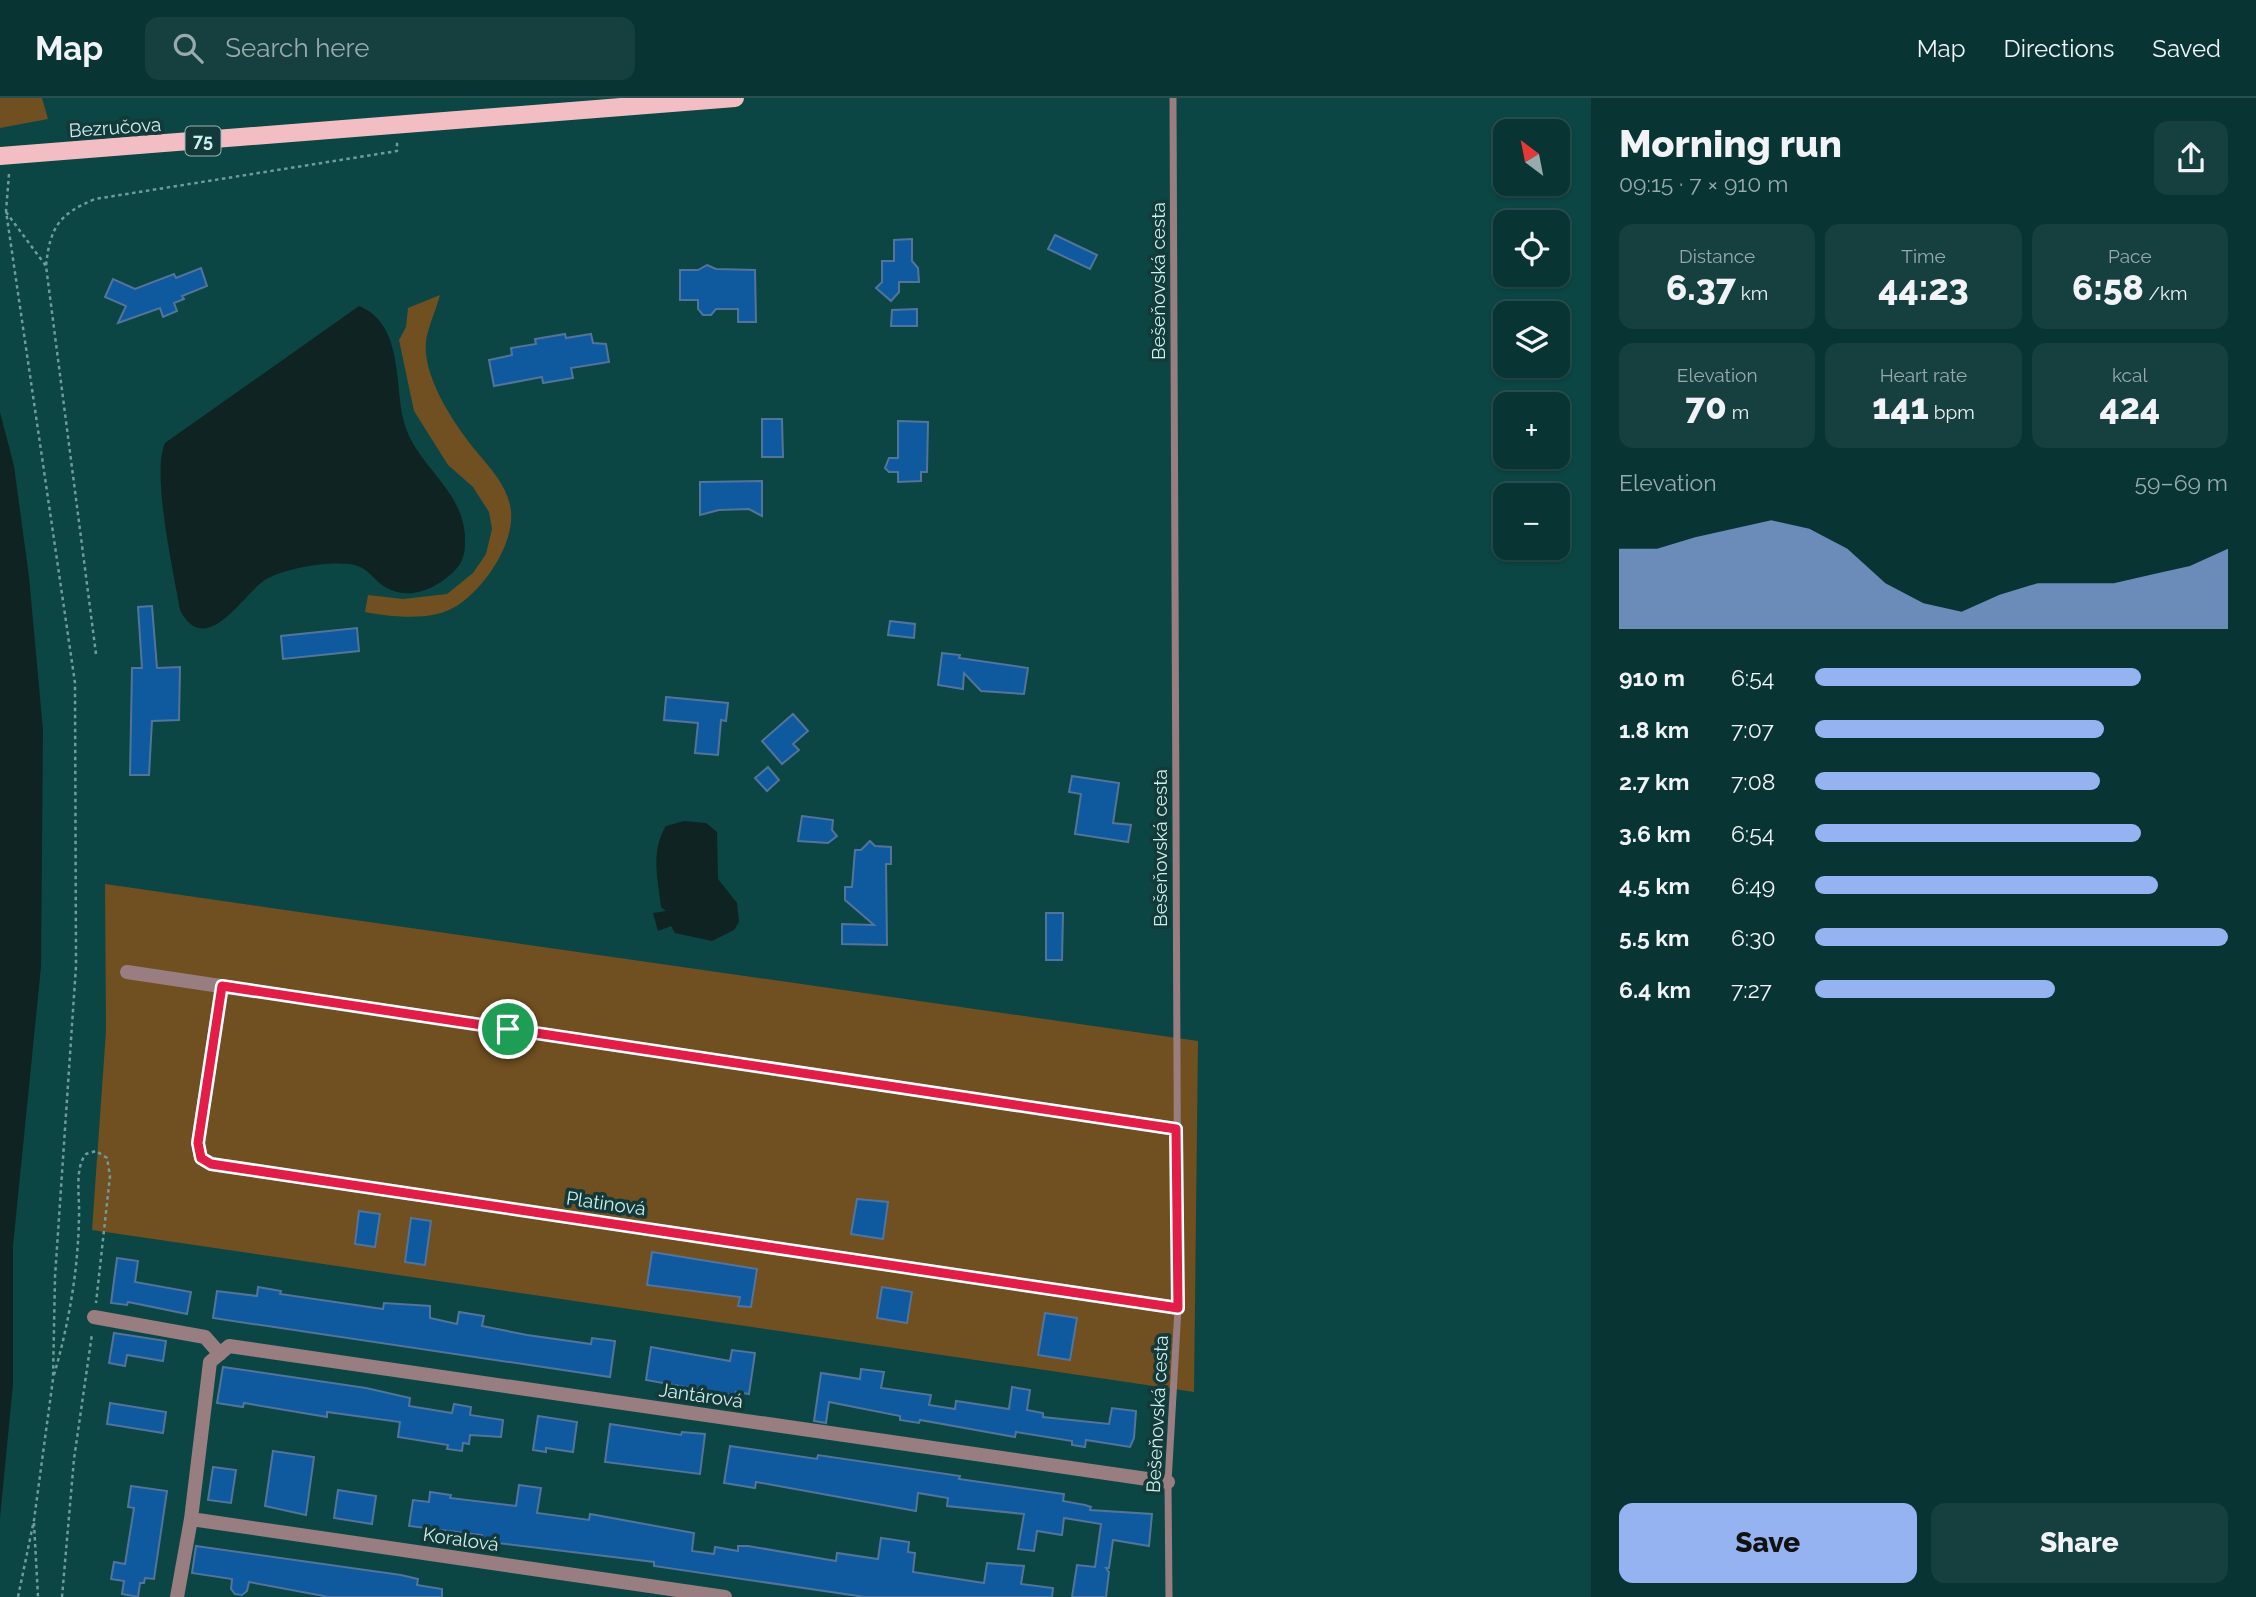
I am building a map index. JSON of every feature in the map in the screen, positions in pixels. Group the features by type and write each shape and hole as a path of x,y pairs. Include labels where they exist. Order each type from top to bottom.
{"main road":[{"name":"Bezručova","path":"5,156 396,127 734,98"}],"street":[{"path":"127,972 1176,1129"},
{"name":"Platinová","path":"222,986 198,1143 201,1158 211,1164 1178,1308"},
{"path":"94,1317 205,1337 224,1350 210,1362 191,1519 177,1597"},
{"name":"Jantárová","path":"224,1350 1168,1482"},
{"name":"Koralová","path":"191,1519 725,1597"}],"lane":[{"name":"Bešeňovská cesta","path":"1168,1597 1168,1482 1178,1308 1173,98"}],"path":[{"path":"96,654 46,265 49,239 60,219 75,207 95,199 397,151 396,127"},
{"path":"5,156 6,211 75,683 76,966 55,1277 52,1379 34,1520 18,1597"},
{"path":"6,211 46,265"},
{"path":"52,1379 74,1295 79,1252 80,1169 86,1154 96,1151 107,1158 110,1176 74,1459 62,1597"},
{"path":"34,1520 38,1597"}],"shaded area":[{"path":"0,98 42,98 48,119 0,128"},
{"path":"440,295 426,341 429,370 450,414 505,490 510,505 509,532 498,561 489,574 469,597 458,605 425,616 365,612 368,595 403,599 447,594 473,573 486,554 492,529 489,512 473,487 448,465 414,411 399,340 406,327 408,308"},
{"path":"105,884 1198,1041 1194,1392 92,1230 106,1031"}],"water":[{"path":"359,306 373,314 390,339 403,418 409,435 458,507 465,543 461,562 443,581 416,593 397,592 387,588 358,566 324,564 297,568 265,580 213,626 201,628 190,624 180,610 165,524 161,458 165,443"},
{"path":"0,412 14,466 29,577 43,730 41,967 13,1246 13,1384 0,1518"},
{"path":"684,821 706,823 717,832 718,879 737,903 739,922 734,930 712,941 675,933 671,926 658,931 653,913 666,911 661,907 656,866 661,836 666,826"}],"building":[{"path":"1055,235 1097,255 1090,269 1048,249"},
{"path":"912,239 912,261 918,268 919,282 899,282 899,292 891,301 876,288 882,282 882,261 894,261 894,240"},
{"path":"707,265 716,269 755,270 756,322 738,322 738,309 716,309 711,315 703,315 698,309 698,300 680,300 680,270 698,270"},
{"path":"201,268 207,286 182,296 184,299 174,303 177,311 163,317 160,308 118,323 126,306 105,297 113,279 135,289 174,274 176,278"},
{"path":"917,309 917,326 891,326 892,310"},
{"path":"565,334 566,338 591,334 593,343 606,344 609,362 571,368 573,378 543,383 542,377 494,386 489,360 512,355 511,348 536,344 535,339"},
{"path":"762,419 782,419 783,457 762,457"},
{"path":"898,421 928,422 927,472 921,472 921,481 898,482 898,472 889,472 885,468 889,458 898,458"},
{"path":"762,481 762,516 749,509 719,510 700,515 700,482"},
{"path":"152,606 157,668 180,667 179,720 152,721 149,775 130,775 132,668 142,668 138,607"},
{"path":"890,621 915,624 914,638 888,635"},
{"path":"357,628 359,651 283,659 281,636"},
{"path":"942,653 1028,668 1024,694 981,691 964,673 963,689 938,685"},
{"path":"666,697 728,703 726,721 721,720 718,755 695,753 698,723 664,720"},
{"path":"793,714 808,731 793,744 799,750 782,764 762,741"},
{"path":"768,767 779,780 767,791 755,778"},
{"path":"1072,776 1119,783 1113,823 1131,825 1128,842 1075,834 1081,794 1069,792"},
{"path":"802,816 833,820 832,830 837,836 828,843 798,841"},
{"path":"870,841 875,846 891,847 891,864 886,864 887,945 842,944 842,924 874,925 845,900 845,887 852,887 855,850 861,850"},
{"path":"1046,913 1063,913 1062,960 1046,960"},
{"path":"857,1199 888,1202 883,1239 851,1234"},
{"path":"359,1211 380,1214 375,1247 355,1244"},
{"path":"411,1218 431,1221 425,1265 405,1262"},
{"path":"652,1252 757,1269 751,1307 738,1306 740,1297 647,1285"},
{"path":"117,1258 138,1261 135,1282 191,1292 187,1314 128,1302 127,1305 111,1303"},
{"path":"258,1287 281,1291 280,1294 383,1309 384,1303 430,1306 430,1318 457,1324 459,1312 484,1316 482,1326 527,1335 591,1344 592,1338 615,1341 610,1377 213,1318 217,1291 257,1296"},
{"path":"882,1287 912,1292 907,1323 877,1318"},
{"path":"1045,1313 1077,1318 1070,1360 1038,1355"},
{"path":"114,1333 166,1341 163,1361 127,1355 125,1366 109,1363"},
{"path":"651,1347 730,1361 732,1350 755,1353 749,1394 736,1392 736,1396 646,1380"},
{"path":"223,1367 366,1388 410,1398 409,1406 452,1413 454,1404 471,1407 470,1415 503,1420 501,1437 470,1435 469,1444 463,1443 462,1451 447,1449 448,1445 398,1437 400,1422 327,1412 327,1417 244,1403 243,1407 217,1403"},
{"path":"861,1369 884,1372 881,1388 931,1395 929,1405 955,1409 956,1401 1009,1409 1012,1387 1030,1390 1027,1410 1043,1413 1043,1417 1109,1424 1112,1408 1136,1411 1134,1438 1130,1447 1086,1440 1085,1447 1072,1445 1072,1441 1016,1432 1015,1437 920,1420 919,1423 900,1420 900,1416 829,1402 826,1423 814,1421 821,1373 860,1379"},
{"path":"110,1403 166,1412 163,1433 107,1424"},
{"path":"538,1416 577,1422 573,1452 546,1448 546,1452 533,1450"},
{"path":"610,1424 681,1435 682,1432 705,1434 700,1474 605,1462"},
{"path":"730,1446 817,1459 818,1455 960,1476 959,1479 1064,1494 1063,1501 1091,1507 1090,1510 1152,1514 1149,1546 1113,1540 1109,1568 1106,1568 1109,1572 1106,1597 1072,1597 1077,1565 1095,1567 1101,1524 1064,1518 1062,1535 1037,1531 1034,1551 1018,1549 1024,1514 947,1506 948,1498 918,1493 916,1511 756,1482 755,1488 724,1483"},
{"path":"273,1451 314,1457 306,1515 265,1506"},
{"path":"213,1467 236,1470 231,1503 208,1500"},
{"path":"519,1485 541,1488 537,1513 589,1520 590,1514 694,1533 692,1551 714,1554 715,1547 738,1551 738,1546 748,1546 836,1561 837,1553 878,1559 881,1538 909,1542 908,1552 915,1553 913,1572 984,1583 987,1563 1024,1566 1021,1584 1053,1588 1052,1597 865,1597 654,1566 654,1562 481,1541 482,1535 409,1526 413,1500 429,1502 430,1492 451,1495 450,1498 516,1506"},
{"path":"131,1486 167,1491 154,1579 145,1578 144,1583 140,1583 138,1597 122,1594 124,1581 111,1579 114,1562 125,1564 134,1508 128,1507"},
{"path":"338,1490 376,1496 372,1524 334,1518"},
{"path":"196,1546 401,1575 418,1579 417,1585 442,1589 442,1597 329,1597 249,1582 247,1591 242,1595 235,1594 231,1589 232,1579 192,1573"}],"route":[{"path":"222,986 508,1029 1176,1129 1178,1308 211,1164 201,1158 198,1143 222,986"}]}
